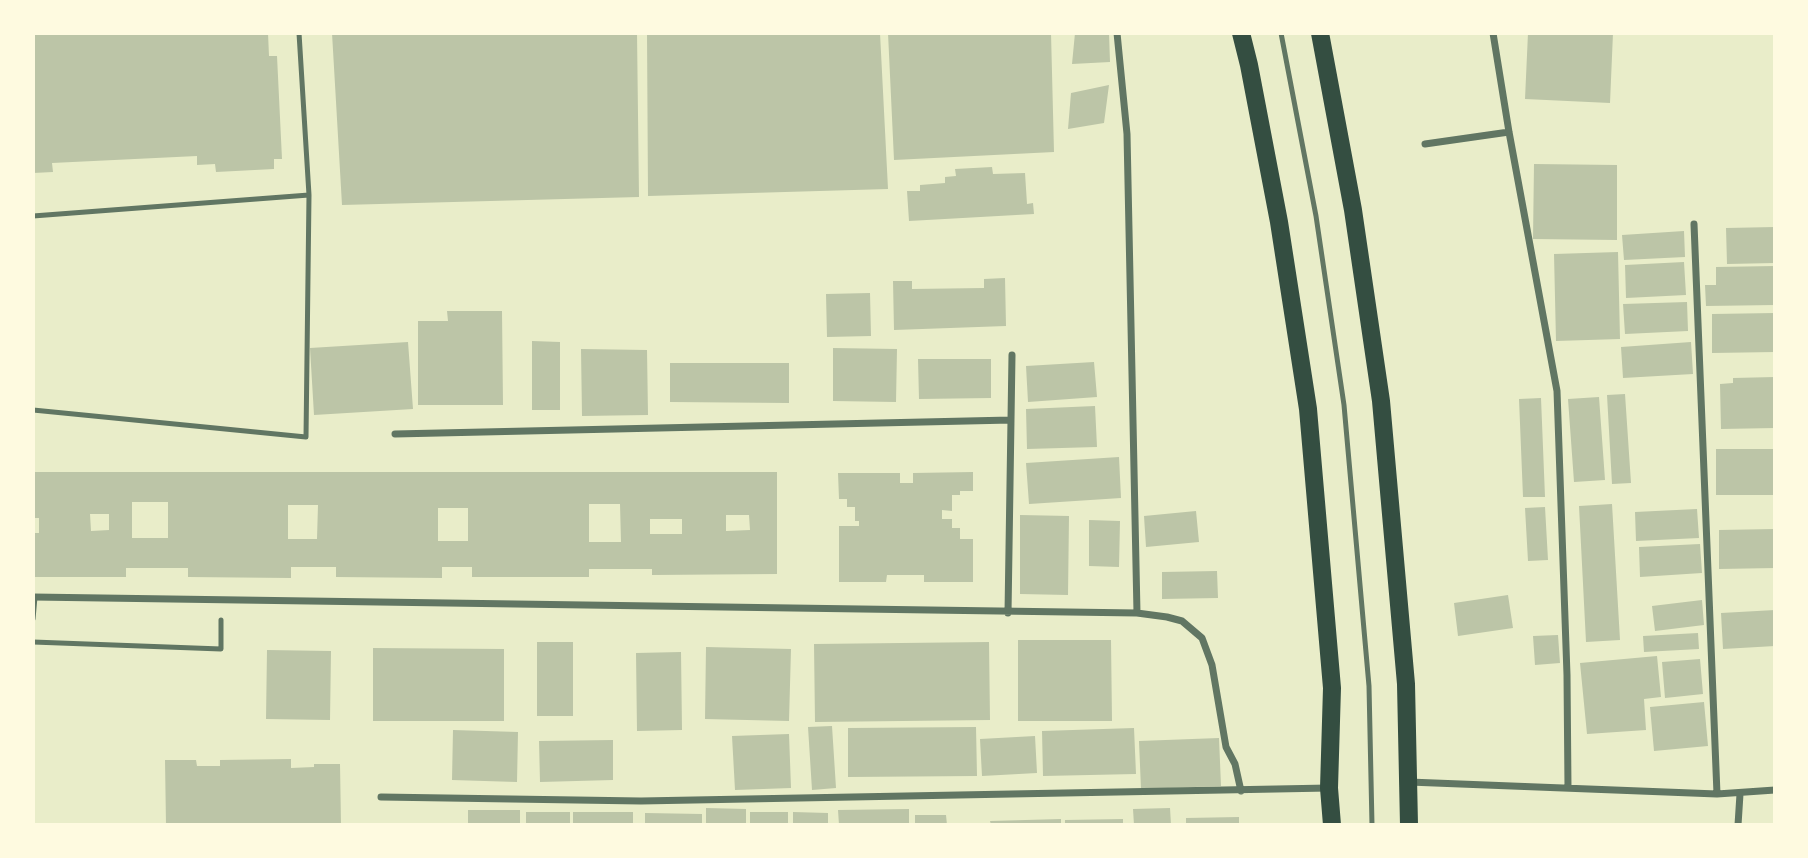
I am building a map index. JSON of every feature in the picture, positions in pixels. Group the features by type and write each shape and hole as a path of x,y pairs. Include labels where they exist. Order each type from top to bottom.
{"main road":[{"path":"1241,33 1279,222 1308,409 1332,688 1329,788 1332,825"},
{"path":"1320,33 1353,210 1381,401 1406,684 1409,825"}],"street":[{"path":"1117,33 1128,134 1137,614"},
{"path":"1493,33 1558,391 1568,788"},
{"path":"1425,144 1509,132"},
{"path":"1694,225 1717,794"},
{"path":"1008,613 1012,355"},
{"path":"395,434 1011,420"},
{"path":"34,597 1137,614 1182,621 1202,638 1212,665 1226,747 1235,764 1241,791"},
{"path":"1408,782 1717,794 1775,790"},
{"path":"381,797 641,801 1329,788"},
{"path":"1738,825 1740,794"}],"lane":[{"path":"33,410 306,437 309,195 299,33"},
{"path":"1281,33 1316,216 1344,405 1369,686 1372,825"},
{"path":"33,216 309,195"},
{"path":"33,619 34,597"},
{"path":"33,642 221,649 220,620"}],"building":[{"path":"268,33 269,56 277,56 282,159 274,159 274,169 216,172 215,164 197,165 197,156 52,163 53,172 33,173 33,35"},
{"path":"332,33 637,33 639,197 342,205"},
{"path":"647,33 880,33 888,189 648,196"},
{"path":"888,33 1051,33 1054,152 894,160"},
{"path":"1075,33 1109,33 1110,62 1072,64"},
{"path":"1528,33 1613,33 1610,103 1525,99"},
{"path":"1109,85 1104,123 1068,129 1071,93"},
{"path":"1534,164 1617,165 1617,240 1533,239"},
{"path":"992,167 993,174 1025,173 1027,204 1033,203 1034,214 909,221 907,191 920,191 920,185 945,183 945,177 956,176 955,169"},
{"path":"1775,227 1775,263 1727,264 1726,228"},
{"path":"1684,231 1685,257 1624,260 1622,235"},
{"path":"1618,252 1620,339 1556,341 1554,254"},
{"path":"1684,262 1686,295 1626,298 1625,265"},
{"path":"1775,266 1775,305 1706,306 1705,285 1716,285 1716,267"},
{"path":"1005,278 1006,326 894,330 893,281 912,281 912,289 984,288 984,279"},
{"path":"870,293 871,336 827,337 826,294"},
{"path":"1687,302 1688,331 1625,334 1623,304"},
{"path":"447,311 502,311 503,405 418,405 418,321 448,321"},
{"path":"1775,313 1775,352 1712,353 1712,314"},
{"path":"532,341 560,342 560,410 532,410"},
{"path":"408,342 413,409 314,415 310,348"},
{"path":"1691,342 1693,374 1623,378 1621,347"},
{"path":"833,348 897,349 896,402 833,401"},
{"path":"581,349 647,350 648,415 582,416"},
{"path":"918,359 991,359 991,398 919,399"},
{"path":"1094,362 1097,397 1028,402 1026,366"},
{"path":"670,363 789,363 789,403 670,402"},
{"path":"1775,377 1775,428 1721,429 1720,384 1733,383 1733,378"},
{"path":"1625,394 1631,483 1612,484 1607,395"},
{"path":"1599,397 1605,480 1574,482 1568,399"},
{"path":"1541,398 1545,497 1523,497 1519,399"},
{"path":"1095,406 1097,447 1027,449 1026,409"},
{"path":"1716,449 1773,449 1774,495 1716,495"},
{"path":"1119,457 1121,498 1029,504 1026,463"},
{"path":"33,472 777,472 777,574 652,575 652,569 589,569 589,577 472,577 472,567 442,567 442,578 336,577 336,567 291,567 291,578 188,577 188,568 126,568 126,577 33,577 33,533 39,533 39,518 33,518","holes":["132,502 168,502 168,538 132,538","589,504 620,504 621,542 589,542","288,505 318,505 317,539 288,539","438,508 468,508 468,541 438,541","90,514 109,514 109,530 91,531","726,515 749,515 750,530 726,531","650,519 682,519 682,534 650,534"]},
{"path":"973,472 973,491 960,491 960,495 952,495 952,511 942,510 942,519 952,519 952,528 960,528 960,539 973,539 973,582 924,582 924,575 887,575 886,582 839,582 839,526 859,526 859,521 855,521 855,507 847,507 847,499 839,499 838,473 900,473 900,483 913,483 913,473"},
{"path":"1612,504 1620,640 1586,642 1579,506"},
{"path":"1545,507 1548,560 1528,561 1525,508"},
{"path":"1697,509 1699,538 1636,541 1635,512"},
{"path":"1196,511 1199,542 1146,547 1144,516"},
{"path":"1020,515 1069,516 1068,595 1020,594"},
{"path":"1089,520 1120,521 1119,567 1089,566"},
{"path":"1775,529 1775,568 1719,569 1719,530"},
{"path":"1700,544 1702,573 1640,577 1639,547"},
{"path":"1217,571 1218,598 1162,599 1162,572"},
{"path":"1508,595 1513,628 1458,636 1454,603"},
{"path":"1702,600 1704,625 1655,631 1652,606"},
{"path":"1775,610 1775,646 1723,649 1721,613"},
{"path":"1698,633 1699,649 1644,652 1643,636"},
{"path":"1558,635 1560,663 1535,665 1533,636"},
{"path":"1018,640 1111,640 1112,721 1018,721"},
{"path":"537,642 573,642 573,716 537,716"},
{"path":"989,642 990,720 815,722 814,644"},
{"path":"706,647 791,649 789,721 705,719"},
{"path":"373,648 504,649 504,721 373,721"},
{"path":"267,650 331,651 330,720 266,719"},
{"path":"681,652 682,730 637,731 636,653"},
{"path":"1657,656 1661,697 1644,699 1646,730 1587,734 1580,663"},
{"path":"1700,659 1703,694 1665,698 1662,662"},
{"path":"1704,702 1708,746 1654,751 1650,707"},
{"path":"832,726 836,788 812,790 808,727"},
{"path":"976,727 977,776 848,777 848,728"},
{"path":"1134,728 1136,774 1043,776 1042,731"},
{"path":"453,730 518,732 517,782 452,780"},
{"path":"789,734 791,788 735,790 732,736"},
{"path":"1035,736 1037,773 982,776 980,739"},
{"path":"1219,738 1221,786 1141,789 1139,741"},
{"path":"613,740 613,780 540,782 539,741"},
{"path":"291,759 291,768 314,767 314,764 340,764 341,825 166,825 165,760 196,760 197,766 220,766 220,760"},
{"path":"706,808 746,809 746,825 706,825"},
{"path":"1170,808 1171,825 1134,825 1133,809"},
{"path":"909,809 909,825 839,825 838,810"},
{"path":"468,810 520,810 520,825 468,825"},
{"path":"526,812 570,812 570,825 526,825"},
{"path":"573,812 633,812 633,825 573,825"},
{"path":"750,812 788,812 788,825 750,825"},
{"path":"793,812 828,813 828,825 793,825"},
{"path":"645,813 702,814 702,825 645,825"},
{"path":"915,815 946,815 947,825 915,825"},
{"path":"1239,817 1239,825 1186,825 1186,818"},
{"path":"1061,819 1061,825 991,825 990,821"},
{"path":"1123,819 1123,825 1065,825 1065,820"}]}
